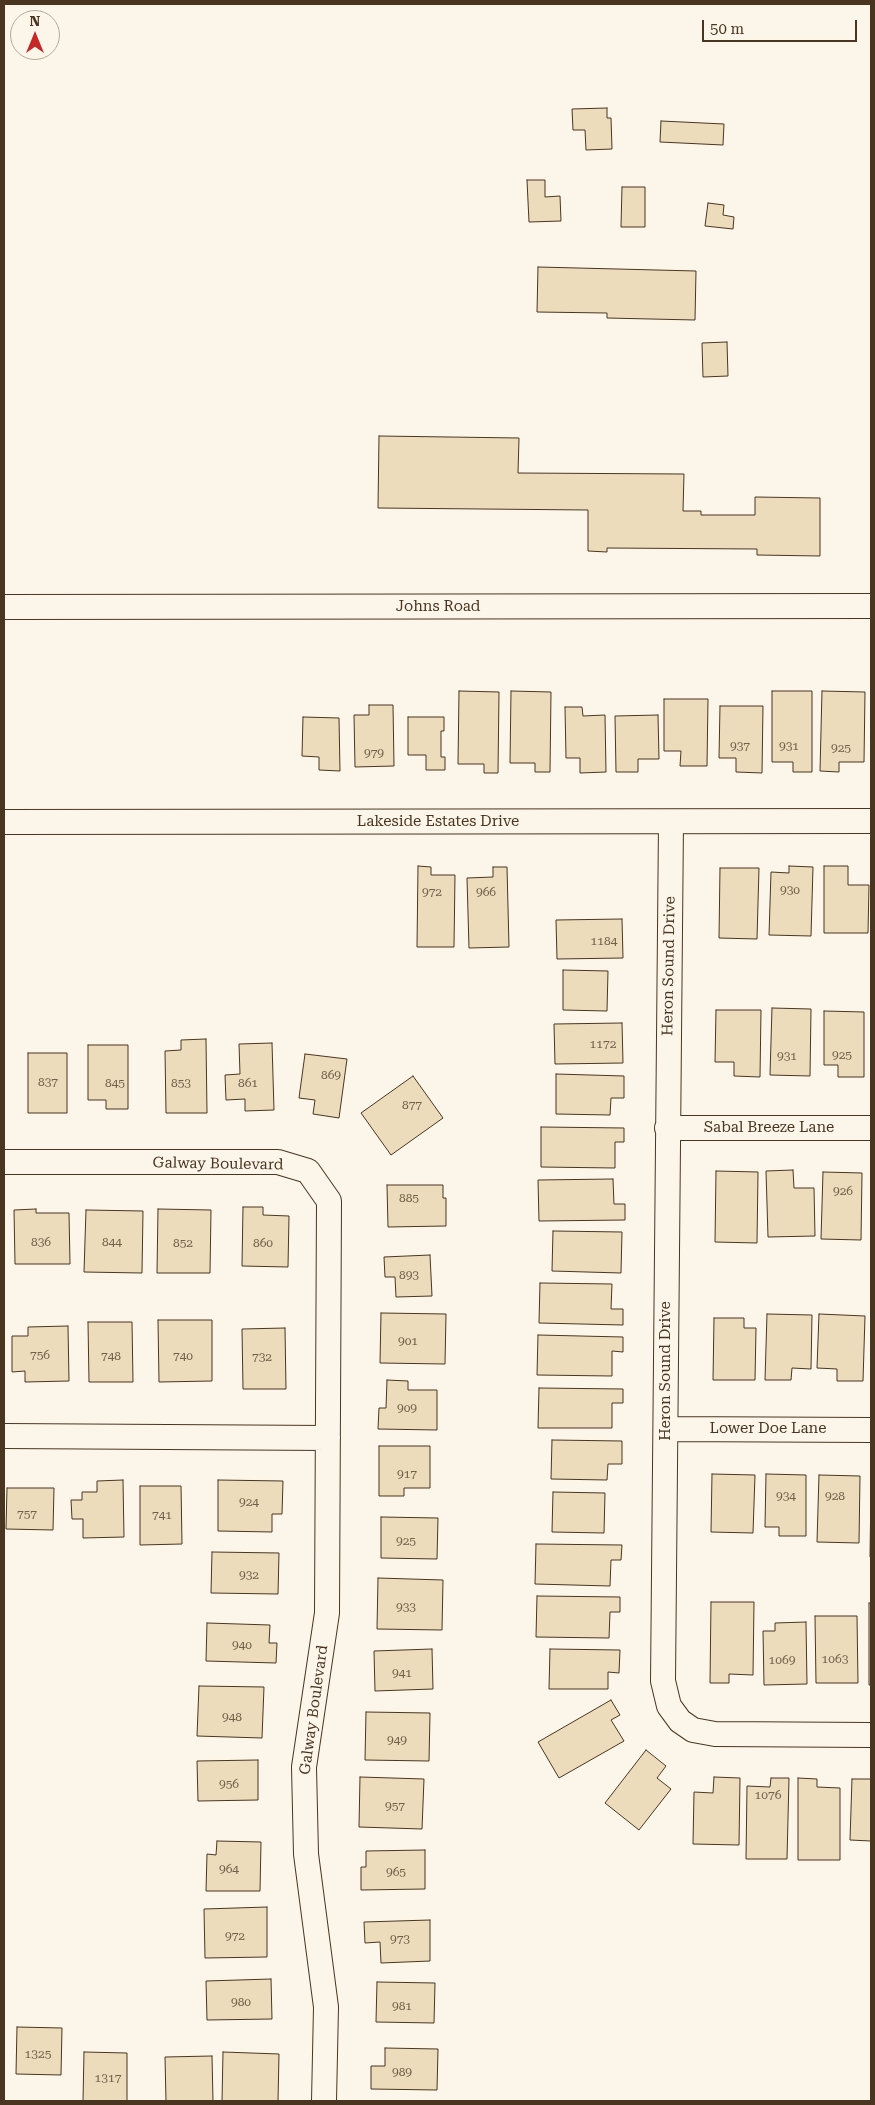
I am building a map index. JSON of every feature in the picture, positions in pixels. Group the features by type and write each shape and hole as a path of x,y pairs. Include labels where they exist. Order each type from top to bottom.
{"street":[{"name":"Johns Road","path":"4,607 871,606"},
{"name":"Lakeside Estates Drive","path":"4,822 871,821"},
{"name":"Heron Sound Drive","path":"671,822 663,1681 669,1706 680,1721 693,1730 715,1734 871,1735"},
{"name":"Sabal Breeze Lane","path":"667,1128 871,1128"},
{"name":"Galway Boulevard","path":"4,1162 278,1162 308,1170 329,1201 327,1613 304,1767 306,1854 326,2007 324,2101"},
{"name":"Lower Doe Lane","path":"666,1429 871,1430"},
{"path":"4,1436 328,1438"}],"building":[{"path":"607,108 607,118 611,118 612,149 586,150 585,130 573,130 572,109"},
{"path":"661,121 724,124 723,145 660,142"},
{"path":"527,180 545,180 545,197 560,196 561,221 529,222"},
{"path":"622,187 645,187 645,227 621,227"},
{"path":"708,203 724,205 723,215 734,217 733,229 705,226"},
{"path":"538,267 696,271 695,320 607,318 607,313 537,312"},
{"path":"727,342 728,376 703,377 702,343"},
{"path":"379,436 519,438 518,473 684,474 683,511 701,511 701,515 755,515 755,497 820,498 820,556 757,555 757,549 607,548 607,552 588,551 588,510 378,508"},
{"path":"459,691 499,692 498,773 484,773 484,764 458,764"},
{"path":"511,691 551,692 550,772 535,772 535,763 510,763"},
{"path":"772,691 812,691 812,772 793,772 793,762 772,762"},
{"path":"822,691 865,692 864,762 839,762 839,772 820,771"},
{"path":"664,699 708,699 707,766 680,766 681,751 664,751"},
{"path":"369,705 393,705 394,766 355,767 354,715 369,715"},
{"path":"720,706 763,706 762,773 736,772 736,758 719,758"},
{"path":"565,707 582,707 583,716 605,715 606,772 580,773 580,758 566,758"},
{"path":"658,715 659,759 638,759 638,772 616,772 615,716"},
{"path":"303,717 339,718 340,771 319,770 319,757 302,756"},
{"path":"408,717 444,717 444,731 441,731 441,757 445,757 445,770 426,770 426,755 408,755"},
{"path":"418,866 431,867 431,875 455,875 454,947 417,947"},
{"path":"789,866 813,867 811,936 769,935 771,872 789,873"},
{"path":"824,866 848,866 848,885 869,885 868,933 824,933"},
{"path":"493,867 507,867 509,947 469,948 467,878 493,877"},
{"path":"720,868 759,868 757,939 719,938"},
{"path":"622,919 623,958 557,959 556,920"},
{"path":"563,970 608,971 607,1011 563,1010"},
{"path":"772,1008 811,1009 810,1076 770,1075"},
{"path":"716,1010 761,1010 760,1077 734,1076 734,1062 715,1062"},
{"path":"824,1011 864,1012 864,1077 838,1077 838,1065 824,1065"},
{"path":"622,1023 623,1063 555,1064 554,1024"},
{"path":"206,1039 207,1113 166,1113 165,1051 181,1050 181,1040"},
{"path":"272,1043 274,1110 245,1111 245,1099 226,1100 225,1075 240,1074 239,1044"},
{"path":"88,1045 128,1045 128,1109 106,1109 106,1100 88,1100"},
{"path":"28,1053 67,1053 67,1113 28,1113"},
{"path":"305,1054 347,1059 339,1118 313,1114 315,1100 299,1098"},
{"path":"556,1074 624,1076 624,1098 611,1098 610,1115 556,1114"},
{"path":"413,1076 443,1118 391,1155 361,1113"},
{"path":"541,1127 624,1128 624,1142 615,1142 615,1168 541,1167"},
{"path":"793,1170 794,1188 814,1188 815,1236 768,1237 766,1171"},
{"path":"716,1171 758,1172 757,1243 715,1242"},
{"path":"823,1172 862,1173 861,1240 821,1239"},
{"path":"613,1179 614,1204 625,1204 625,1220 539,1221 538,1180"},
{"path":"387,1185 443,1185 443,1198 446,1198 446,1226 388,1227"},
{"path":"243,1207 263,1207 263,1215 289,1216 288,1267 242,1266"},
{"path":"36,1209 36,1213 69,1213 70,1264 15,1264 14,1210"},
{"path":"158,1209 211,1210 210,1273 157,1273"},
{"path":"86,1210 143,1211 142,1273 84,1272"},
{"path":"553,1231 622,1232 621,1273 552,1271"},
{"path":"430,1255 432,1296 396,1297 395,1277 385,1277 384,1257"},
{"path":"540,1283 612,1284 611,1309 623,1309 623,1325 539,1323"},
{"path":"381,1313 446,1314 445,1364 380,1363"},
{"path":"767,1314 812,1315 811,1369 792,1368 791,1380 765,1380"},
{"path":"819,1314 865,1316 863,1381 837,1381 837,1369 817,1368"},
{"path":"714,1318 744,1318 744,1328 756,1328 755,1380 713,1380"},
{"path":"158,1320 212,1320 212,1381 159,1382"},
{"path":"88,1322 132,1322 133,1382 89,1382"},
{"path":"68,1326 69,1381 25,1382 25,1371 12,1372 12,1336 28,1336 28,1327"},
{"path":"285,1328 286,1389 243,1389 242,1329"},
{"path":"538,1335 623,1337 623,1352 612,1351 612,1376 537,1375"},
{"path":"387,1380 408,1381 408,1390 437,1390 437,1430 378,1429 379,1408 386,1408"},
{"path":"539,1388 623,1389 623,1403 612,1403 612,1428 538,1428"},
{"path":"552,1440 622,1441 622,1464 608,1464 607,1480 551,1479"},
{"path":"379,1446 430,1446 430,1488 404,1488 404,1496 379,1496"},
{"path":"712,1474 755,1475 753,1533 711,1532"},
{"path":"766,1474 806,1475 806,1536 779,1536 779,1527 765,1527"},
{"path":"819,1475 860,1476 859,1543 817,1542"},
{"path":"123,1480 124,1537 83,1538 83,1519 72,1519 71,1500 82,1500 82,1492 97,1492 97,1481"},
{"path":"218,1480 283,1481 282,1514 272,1514 272,1532 218,1531"},
{"path":"871,1484 871,1557 870,1557"},
{"path":"140,1486 181,1486 182,1544 140,1545"},
{"path":"7,1488 54,1488 53,1530 6,1529"},
{"path":"553,1492 605,1493 604,1533 552,1532"},
{"path":"381,1517 438,1518 437,1559 381,1558"},
{"path":"536,1544 622,1545 621,1560 611,1560 610,1586 535,1584"},
{"path":"212,1552 279,1553 278,1594 211,1593"},
{"path":"378,1578 443,1580 442,1630 377,1629"},
{"path":"537,1596 620,1597 620,1612 610,1612 609,1638 536,1637"},
{"path":"711,1602 754,1602 753,1675 729,1674 729,1683 710,1683"},
{"path":"869,1603 871,1603 871,1685 869,1685"},
{"path":"815,1616 857,1616 858,1683 816,1683"},
{"path":"806,1622 807,1684 764,1685 763,1631 775,1631 775,1623"},
{"path":"207,1623 270,1625 269,1643 277,1643 276,1663 206,1661"},
{"path":"432,1649 433,1689 375,1691 374,1651"},
{"path":"550,1649 620,1650 619,1673 608,1672 608,1689 549,1689"},
{"path":"199,1686 264,1687 262,1738 197,1736"},
{"path":"611,1700 620,1715 611,1720 624,1741 559,1778 538,1742"},
{"path":"366,1712 430,1713 429,1761 365,1760"},
{"path":"646,1750 666,1766 657,1778 671,1789 639,1830 605,1803"},
{"path":"258,1760 258,1800 198,1801 197,1761"},
{"path":"360,1777 424,1779 422,1829 359,1827"},
{"path":"714,1777 740,1778 739,1845 693,1844 694,1792 713,1793"},
{"path":"771,1778 789,1778 787,1859 746,1859 747,1786 770,1787"},
{"path":"798,1778 817,1779 817,1787 840,1788 840,1860 798,1860"},
{"path":"852,1779 871,1779 871,1841 850,1840"},
{"path":"217,1841 261,1842 260,1891 206,1891 207,1854 216,1855"},
{"path":"425,1850 425,1889 361,1890 361,1867 366,1867 366,1851"},
{"path":"267,1907 267,1957 205,1958 204,1909"},
{"path":"430,1920 430,1961 381,1963 380,1942 365,1943 364,1922"},
{"path":"271,1979 272,2019 207,2020 206,1981"},
{"path":"377,1982 435,1983 434,2023 376,2022"},
{"path":"17,2027 62,2028 61,2075 16,2074"},
{"path":"385,2048 438,2049 437,2090 371,2089 371,2066 385,2066"},
{"path":"84,2052 127,2053 127,2101 83,2101"},
{"path":"223,2052 279,2054 278,2101 222,2101"},
{"path":"212,2056 213,2101 166,2101 165,2057"}]}
